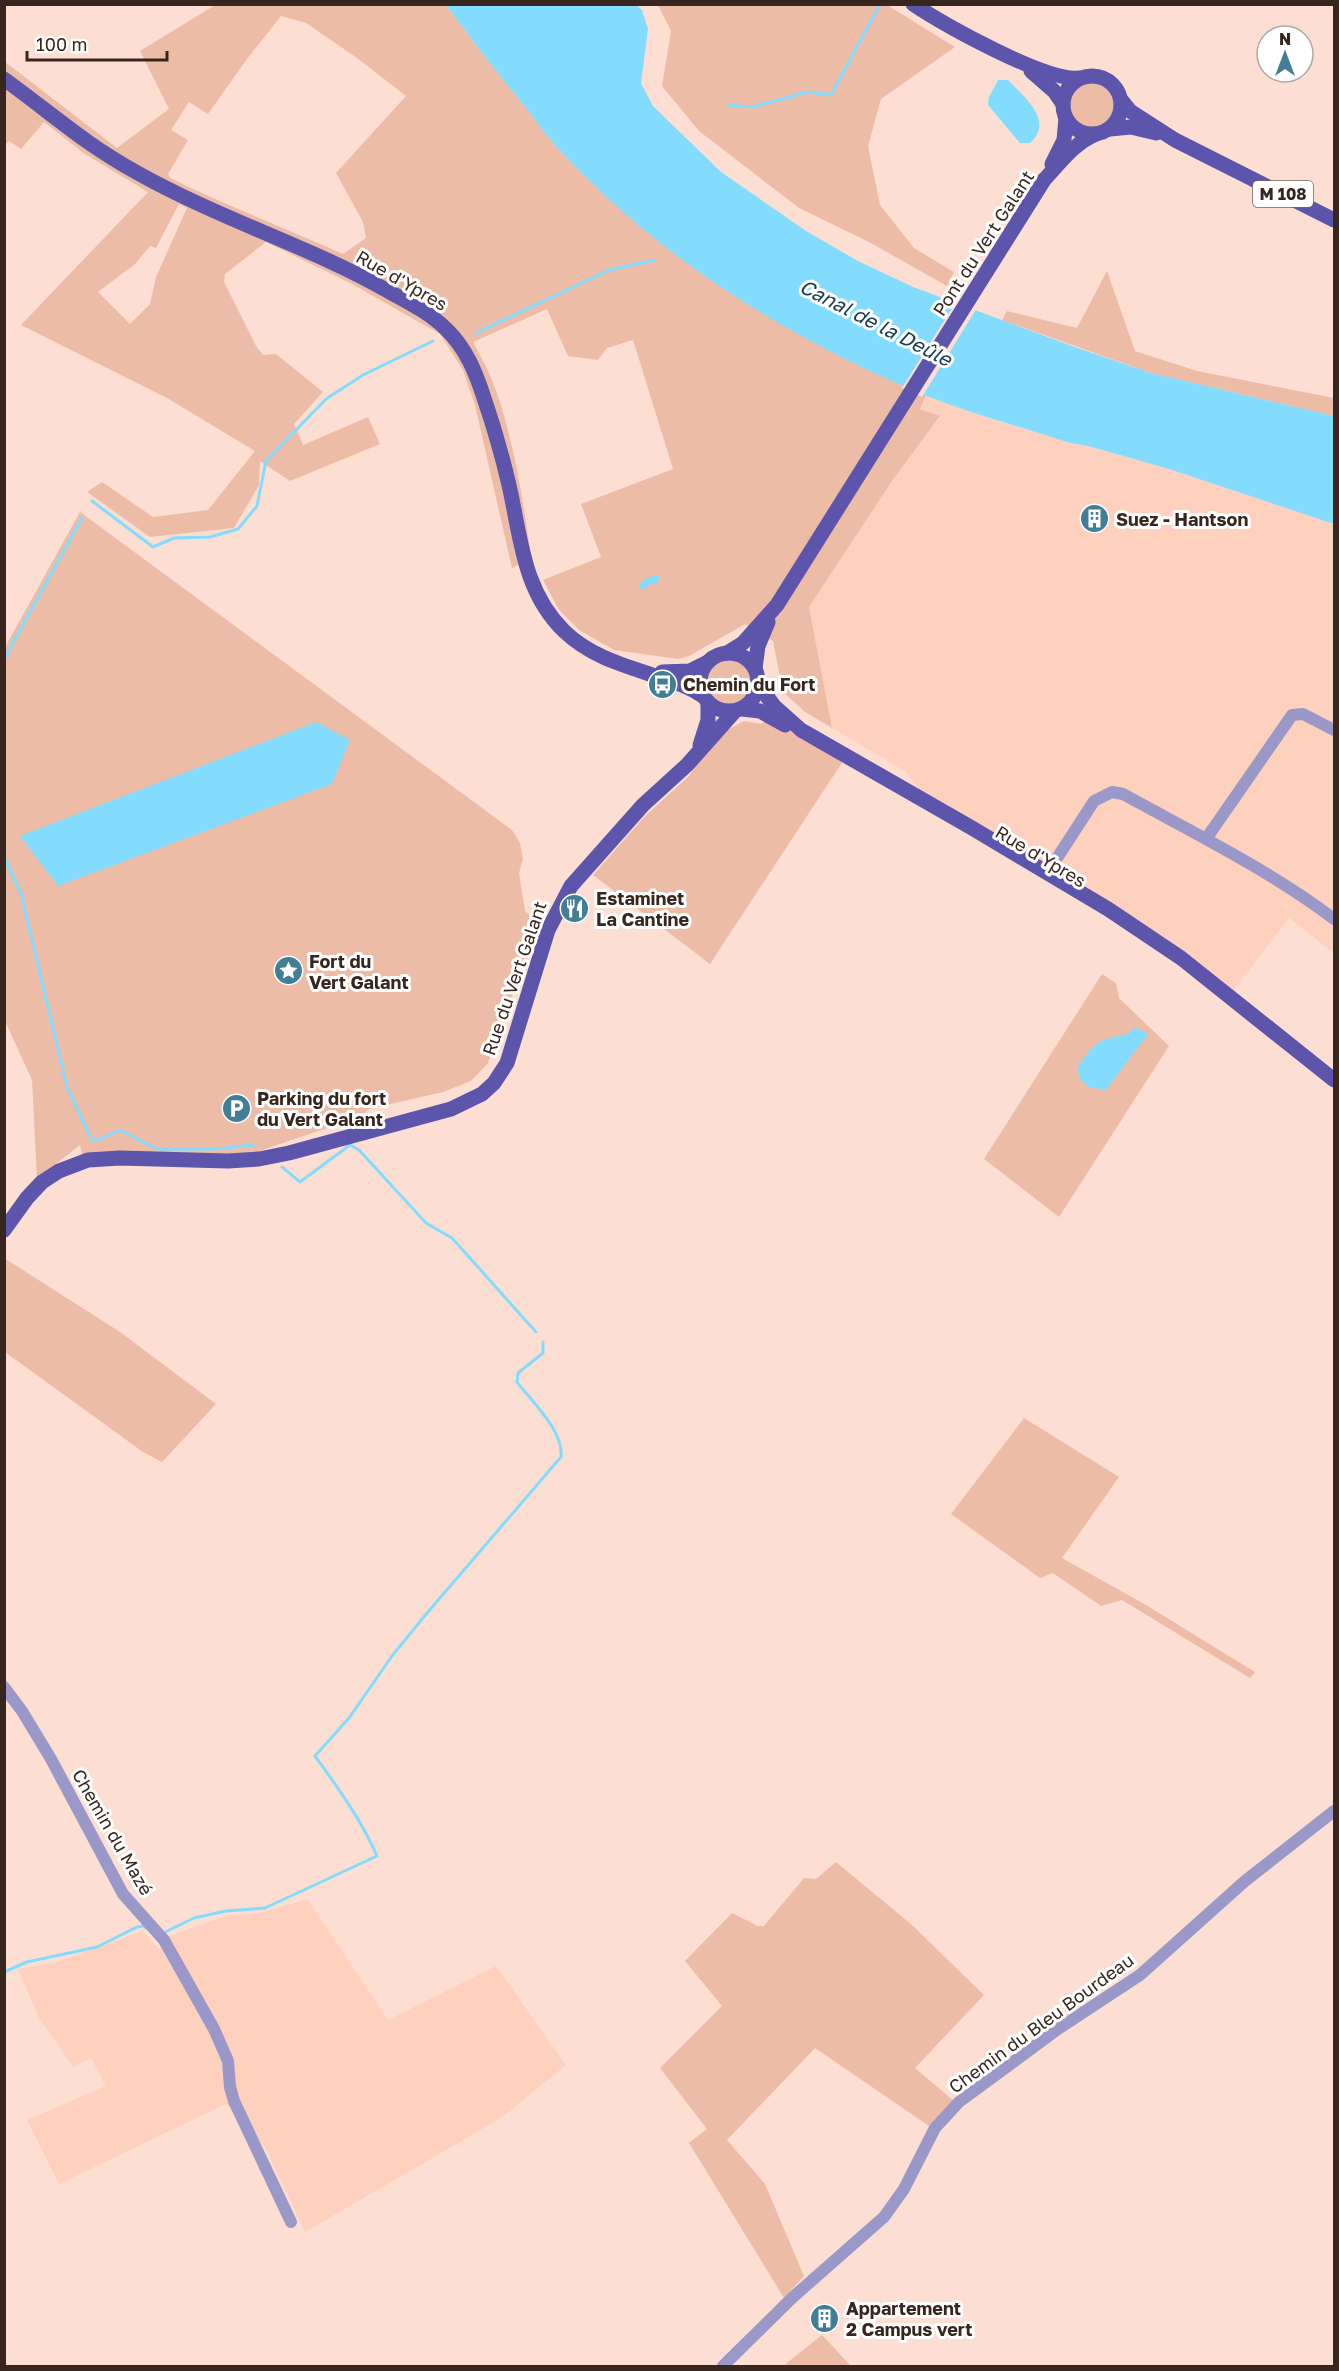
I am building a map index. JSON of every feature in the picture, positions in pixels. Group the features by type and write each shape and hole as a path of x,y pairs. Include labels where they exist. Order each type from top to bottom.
{"main road":[{"path":"913,4 979,41 1062,78 1095,75 1106,79 1118,90 1122,101 1119,116 1103,131 1077,130 1049,86 1012,57"},
{"path":"1044,180 1064,140 1066,90 1079,78"},
{"name":"Rue d'Ypres","path":"4,79 89,143 126,166 198,203 294,244 366,279 427,314 446,329 464,351 484,397 507,477 523,559 537,596 556,623 583,647 612,662 643,670 688,687 705,699"},
{"name":"M 108","path":"1122,101 1130,111 1175,140 1335,220"},
{"name":"M 108","path":"1103,131 1131,127 1175,140"},
{"name":"Pont du Vert Galant","path":"777,605 1044,180 1084,139 1103,131"},
{"path":"693,759 706,725 705,699 700,676 708,662 714,657 727,653 743,643 777,605"},
{"path":"705,699 722,710 738,710 756,695 758,646 777,605"},
{"path":"727,653 743,656 757,673"},
{"name":"Rue d'Ypres","path":"643,670 685,672 695,670 708,662"},
{"name":"Rue d'Ypres","path":"757,673 767,697 801,730 1096,901 1182,958 1335,1080"},
{"name":"Rue d'Ypres","path":"738,710 760,711 825,744"},
{"name":"Rue du Vert Galant","path":"4,1230 27,1198 42,1182 67,1167 87,1160 120,1158 228,1161 259,1159 451,1109 475,1099 490,1088 510,1054 548,930 567,892 643,805 693,759 738,710"},
{"name":"Rue d'Ypres","path":"937,808 981,843 1078,900 1131,926"},
{"name":"Rue d'Ypres","path":"1278,1036 1313,1073 1335,1090"}],"street":[{"path":"1206,839 1292,715 1303,714 1335,730"},
{"path":"1048,872 1094,801 1112,792 1123,794 1206,839 1335,919"},
{"name":"Chemin du Mazé","path":"4,1687 27,1718 51,1759 123,1894 164,1940 214,2029 226,2055 234,2101 291,2222"},
{"name":"Chemin du Bleu Bourdeau","path":"723,2367 806,2284 884,2217 904,2189 931,2134 959,2102 1058,2029 1140,1975 1245,1881 1335,1811"}],"shaded area":[{"path":"215,5 446,5 555,145 636,223 681,258 774,320 874,372 926,395 920,409 940,416 892,481 809,607 832,728 805,712 783,692 773,641 745,624 689,656 678,659 614,650 579,630 559,610 543,580 601,557 581,504 673,469 633,340 607,348 598,360 568,356 547,309 473,342 489,373 500,403 512,446 521,493 531,558 512,568 475,405 463,370 440,334 352,284 266,242 225,274 224,282 256,346 263,355 276,354 323,392 294,424 303,445 368,417 380,444 290,481 260,461 259,485 234,528 150,537 87,492 102,482 153,517 208,510 255,451 167,398 21,325 148,192 85,154 44,122 21,149 9,141 5,145 4,61 117,148 169,109 140,51","holes":["281,16 306,23 357,58 406,96 336,173 363,222 366,238 343,254 191,188 170,178 168,174 188,140 171,130 189,102 208,114","179,204 187,208 156,277 150,304 130,324 98,292 135,264 150,246 156,248"]},
{"path":"658,5 887,5 955,47 881,99 868,146 880,205 914,248 954,272 947,286 869,242 799,208 699,131 662,86 671,31"},
{"path":"1092,82 1101,83 1109,88 1114,96 1114,114 1109,122 1101,127 1092,128 1083,127 1075,122 1070,114 1069,105 1070,96 1075,88 1083,83"},
{"path":"1107,271 1135,351 1197,371 1334,398 1334,416 1151,373 1002,320 1007,311 1077,328"},
{"path":"926,395 1000,422 1169,469 1334,524 1334,953 1289,918 1232,992 919,793 919,789 905,771 832,728 809,607 892,481 940,417 920,409"},
{"path":"80,512 512,830 520,843 523,859 519,873 525,911 540,925 488,1063 471,1081 443,1092 369,1109 360,1117 247,1155 82,1155 80,1145 37,1179 32,1080 5,1021 4,649"},
{"path":"734,659 746,665 751,673 751,691 746,699 738,704 724,705 712,699 707,691 706,677 712,665 720,660"},
{"path":"767,719 843,761 710,964 593,875 645,816 688,777 720,734 744,721 761,724"},
{"path":"1102,974 1116,983 1119,998 1169,1046 1059,1217 984,1159"},
{"path":"4,1258 120,1332 216,1404 162,1462 143,1452 5,1352"},
{"path":"1024,1418 1119,1477 1062,1558 1146,1605 1255,1672 1250,1678 1122,1600 1101,1606 1053,1573 1040,1578 951,1514"},
{"path":"836,1862 912,1925 984,1995 915,2068 953,2100 929,2126 815,2048 727,2140 765,2184 804,2276 784,2298 689,2143 707,2129 660,2068 722,2006 685,1961 732,1913 758,1926 764,1926 804,1878 816,1879"},
{"path":"307,1899 388,2020 496,1966 566,2065 501,2118 305,2232 265,2147 226,2104 59,2184 27,2120 106,2086 91,2058 73,2067 39,2018 18,1969 57,1962 143,1931 159,1949 169,1936 228,1915 257,1914"},
{"path":"822,2335 851,2366 783,2366"}],"water":[{"name":"Canal de la Deûle","path":"446,5 636,5 642,10 648,29 641,83 653,106 721,172 806,231 858,261 913,287 1072,346 1151,373 1334,416 1334,524 1169,469 1070,443 932,398 828,350 777,322 728,292 681,259 594,185 550,140"},
{"path":"998,80 1008,80 1034,110 1039,126 1037,135 1030,143 1020,143 988,105 989,97"},
{"path":"652,576 659,576 658,583 650,584 644,590 638,586 644,580"},
{"path":"316,722 350,740 332,784 58,886 20,836"},
{"path":"1135,1027 1148,1034 1106,1090 1089,1087 1079,1078 1078,1066 1096,1045 1126,1034"}],"pier":[{"path":"957,300 977,308 922,397 902,388"}],"waterway":[{"path":"729,105 752,107 808,92 831,95 880,4"},
{"path":"476,333 609,270 655,260"},
{"path":"92,501 153,547 174,538 210,537 238,529 257,506 266,461 326,399 363,375 433,341"},
{"path":"4,659 82,518"},
{"path":"4,857 21,893 67,1087 92,1140 98,1140 120,1130 157,1149 217,1149 253,1145"},
{"path":"282,1167 300,1182 350,1145 359,1150 426,1223 452,1238 536,1332"},
{"path":"165,1932 194,1918 226,1911 265,1908 377,1856 341,1792 315,1756 349,1718 392,1656 427,1613 561,1457 558,1437 517,1382 518,1373 543,1353 543,1342"},
{"path":"4,1972 27,1962 97,1947 137,1927 146,1928"}],"place":[{"name":"Suez - Hantson","path":"1095,519"},
{"name":"Chemin du Fort","path":"662,684"},
{"name":"Estaminet La Cantine","path":"575,908"},
{"name":"Fort du Vert Galant","path":"288,971"},
{"name":"Parking du fort du Vert Galant","path":"236,1108"},
{"name":"Appartement 2 Campus vert","path":"825,2318"}]}
